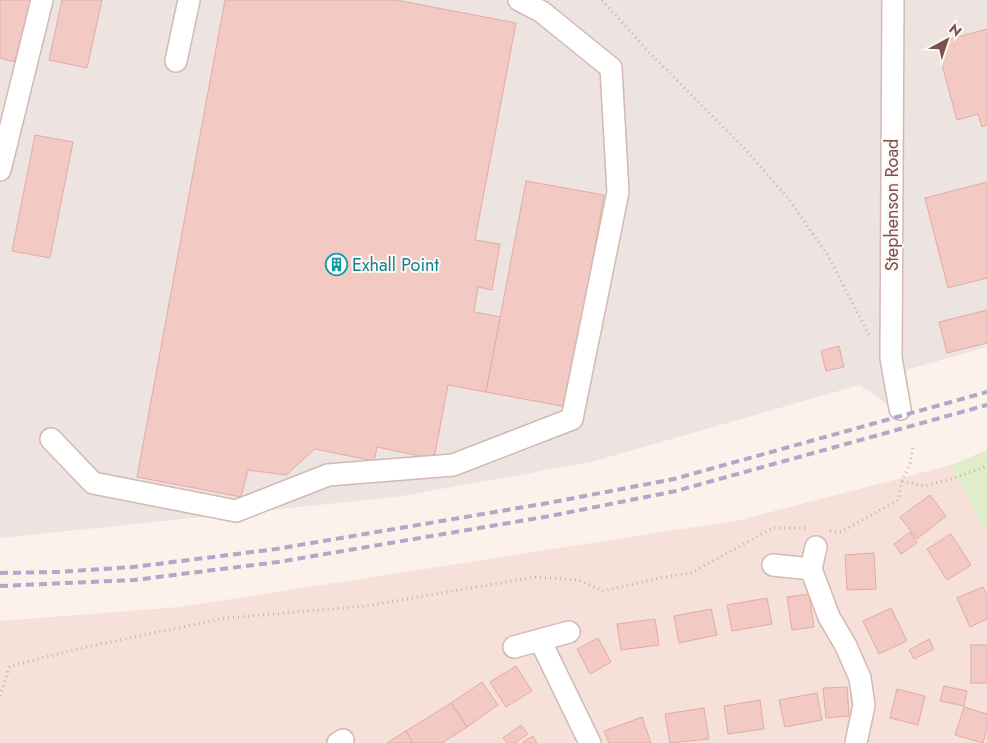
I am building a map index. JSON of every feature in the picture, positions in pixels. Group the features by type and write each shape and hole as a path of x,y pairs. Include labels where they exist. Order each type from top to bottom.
{"street":[{"path":"0,170 42,0"},
{"path":"176,61 189,0"},
{"path":"52,439 93,483 236,511 328,475 453,465 572,419 618,192 611,68 542,12 519,0"},
{"name":"Stephenson Road","path":"893,0 890,358 900,409"},
{"path":"818,535 811,569 829,616 846,646 860,678 864,705 856,743"},
{"path":"773,565 811,569"},
{"path":"514,647 569,632"},
{"path":"540,640 590,743"}],"path":[{"path":"602,0 645,48 744,148 788,198 827,254 872,340 890,358"},
{"path":"0,696 10,666 114,641 226,618 366,606 535,577 579,580 603,591 691,573 773,528 818,535 841,532 898,500 902,481 910,464 912,445"},
{"path":"902,481 924,486 948,480 987,466"}],"shaded area":[{"path":"0,0 987,0 987,347 906,370 910,403 891,407 860,385 591,462 396,497 0,538"},
{"path":"951,465 987,535 987,743 0,743 0,621 180,607 740,520"}],"green space":[{"path":"987,450 987,535 951,465"}],"building":[{"path":"0,0 34,0 14,62 0,58"},
{"path":"62,0 102,0 87,68 49,60"},
{"name":"Exhall Point","path":"225,0 396,0 516,23 475,240 500,244 492,290 478,287 474,312 501,317 486,392 448,385 434,459 377,447 374,461 315,449 286,475 248,470 241,497 137,477"},
{"path":"987,29 987,125 982,127 978,114 957,120 936,43"},
{"path":"35,135 73,142 50,258 12,251"},
{"path":"526,181 604,195 567,407 486,392"},
{"path":"987,182 987,278 948,288 925,198"},
{"path":"987,310 987,343 947,353 939,322"},
{"path":"839,346 844,367 826,371 821,351"},
{"path":"930,495 946,516 917,539 900,517"},
{"path":"910,532 917,543 901,554 894,544"},
{"path":"951,534 971,565 947,580 927,549"},
{"path":"874,553 876,589 847,590 845,555"},
{"path":"983,587 987,595 987,619 970,627 957,598"},
{"path":"809,594 814,627 792,630 787,597"},
{"path":"767,598 772,624 732,631 727,605"},
{"path":"891,608 907,641 879,654 863,621"},
{"path":"711,609 717,635 679,643 674,616"},
{"path":"655,619 659,645 621,650 617,624"},
{"path":"598,638 611,662 590,674 577,649"},
{"path":"929,639 934,649 914,659 909,650"},
{"path":"971,645 987,645 987,683 971,683"},
{"path":"516,666 532,691 506,707 490,682"},
{"path":"482,682 498,705 467,727 451,703"},
{"path":"944,686 967,691 964,706 940,701"},
{"path":"847,687 849,716 826,718 823,688"},
{"path":"897,689 925,696 918,725 890,718"},
{"path":"817,693 822,720 785,727 779,700"},
{"path":"760,700 764,729 728,734 724,706"},
{"path":"451,703 467,727 442,743 413,743 406,731"},
{"path":"964,707 987,714 987,728 983,743 955,735"},
{"path":"704,708 709,739 670,743 665,714"},
{"path":"642,717 651,743 609,743 604,731"},
{"path":"521,725 528,734 515,743 507,743 503,738"},
{"path":"406,731 413,743 387,743"},
{"path":"533,736 537,743 523,742"}],"railway":[{"path":"0,573 57,572 133,567 276,549 548,503 674,479 987,392"},
{"path":"0,586 134,580 278,562 550,516 676,491 987,405"}],"place":[{"name":"Exhall Point","path":"336,265"}]}
